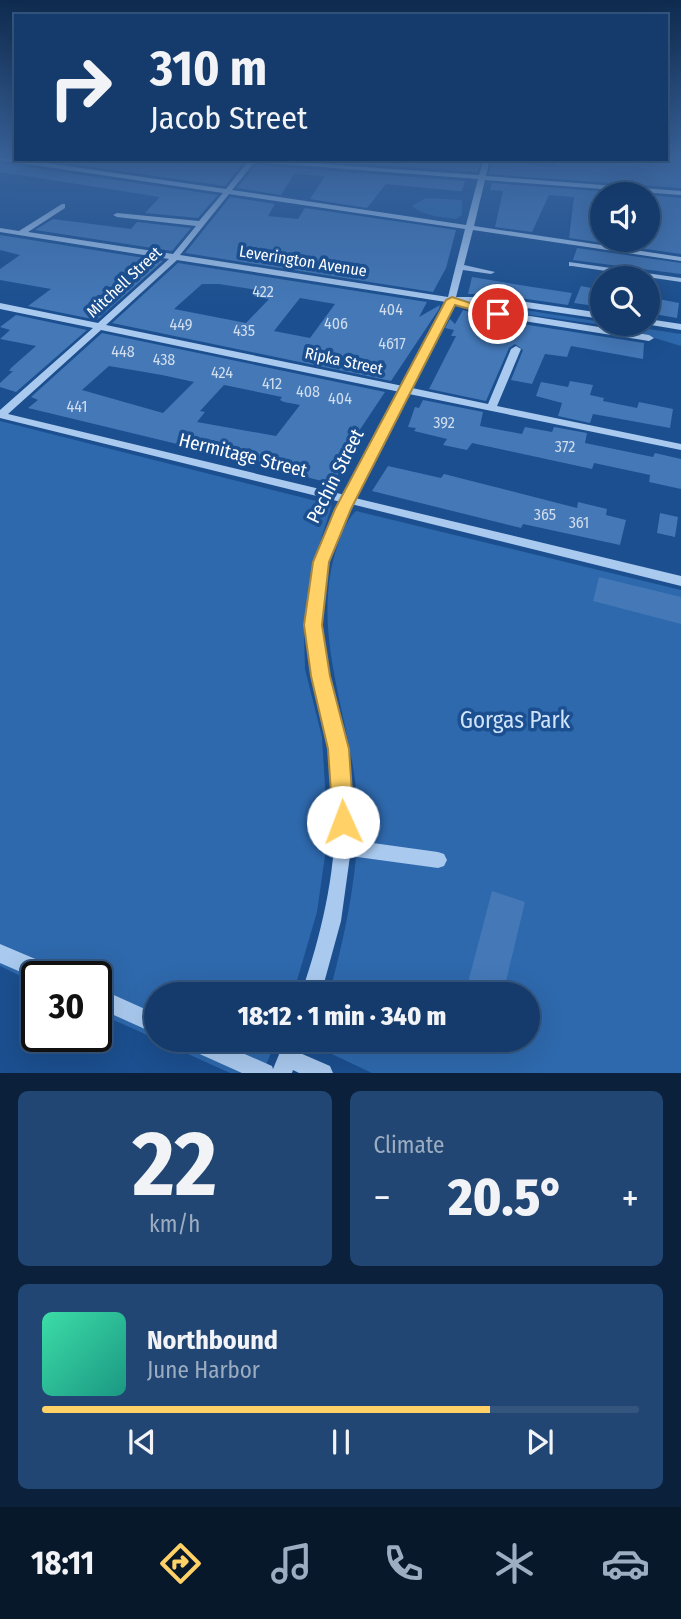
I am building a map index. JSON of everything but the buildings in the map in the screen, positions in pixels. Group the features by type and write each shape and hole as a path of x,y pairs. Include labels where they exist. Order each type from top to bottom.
{"street":[{"path":"21,233 58,208"},
{"name":"Mitchell Street","path":"1,415 175,257 215,208"},
{"path":"339,208 681,259"},
{"name":"Pechin Street","path":"314,982 333,917 342,847 343,796 338,749 320,676 313,625 321,562 348,500 452,300 475,208"},
{"path":"117,215 202,224"},
{"name":"Leverington Avenue","path":"0,230 452,300 482,299 590,314"},
{"path":"572,264 681,281"},
{"path":"460,267 491,272"},
{"path":"452,300 498,314 649,338"},
{"name":"Ripka Street","path":"0,306 681,447"},
{"path":"660,324 681,327"},
{"path":"492,408 516,349"},
{"name":"Hermitage Street","path":"1,415 681,582"},
{"path":"342,847 438,860"},
{"path":"0,953 21,962"},
{"path":"112,1003 144,1018"},
{"path":"218,1052 265,1073"},
{"path":"289,1057 323,1073"}],"green space":[{"path":"415,208 462,208 462,215 456,219 421,212"},
{"path":"498,308 590,320 590,323 516,313"},
{"path":"660,331 681,334 681,346 648,336 660,336"},
{"path":"0,421 332,505 313,564 304,635 305,669 322,737 328,835 317,912 297,982 144,982 144,1034 112,1019 112,961 21,961 21,976 0,966"},
{"name":"Gorgas Park","path":"356,511 681,590 681,1073 372,1073 327,1052 540,1052 540,982 332,982 355,869 358,827 351,756 330,650 327,615 329,579 347,522"},
{"path":"184,1052 271,1052 263,1073 230,1073"}],"route":[{"path":"343,822 338,749 320,676 313,625 314,600 321,562 343,509 452,300 498,314"}]}
